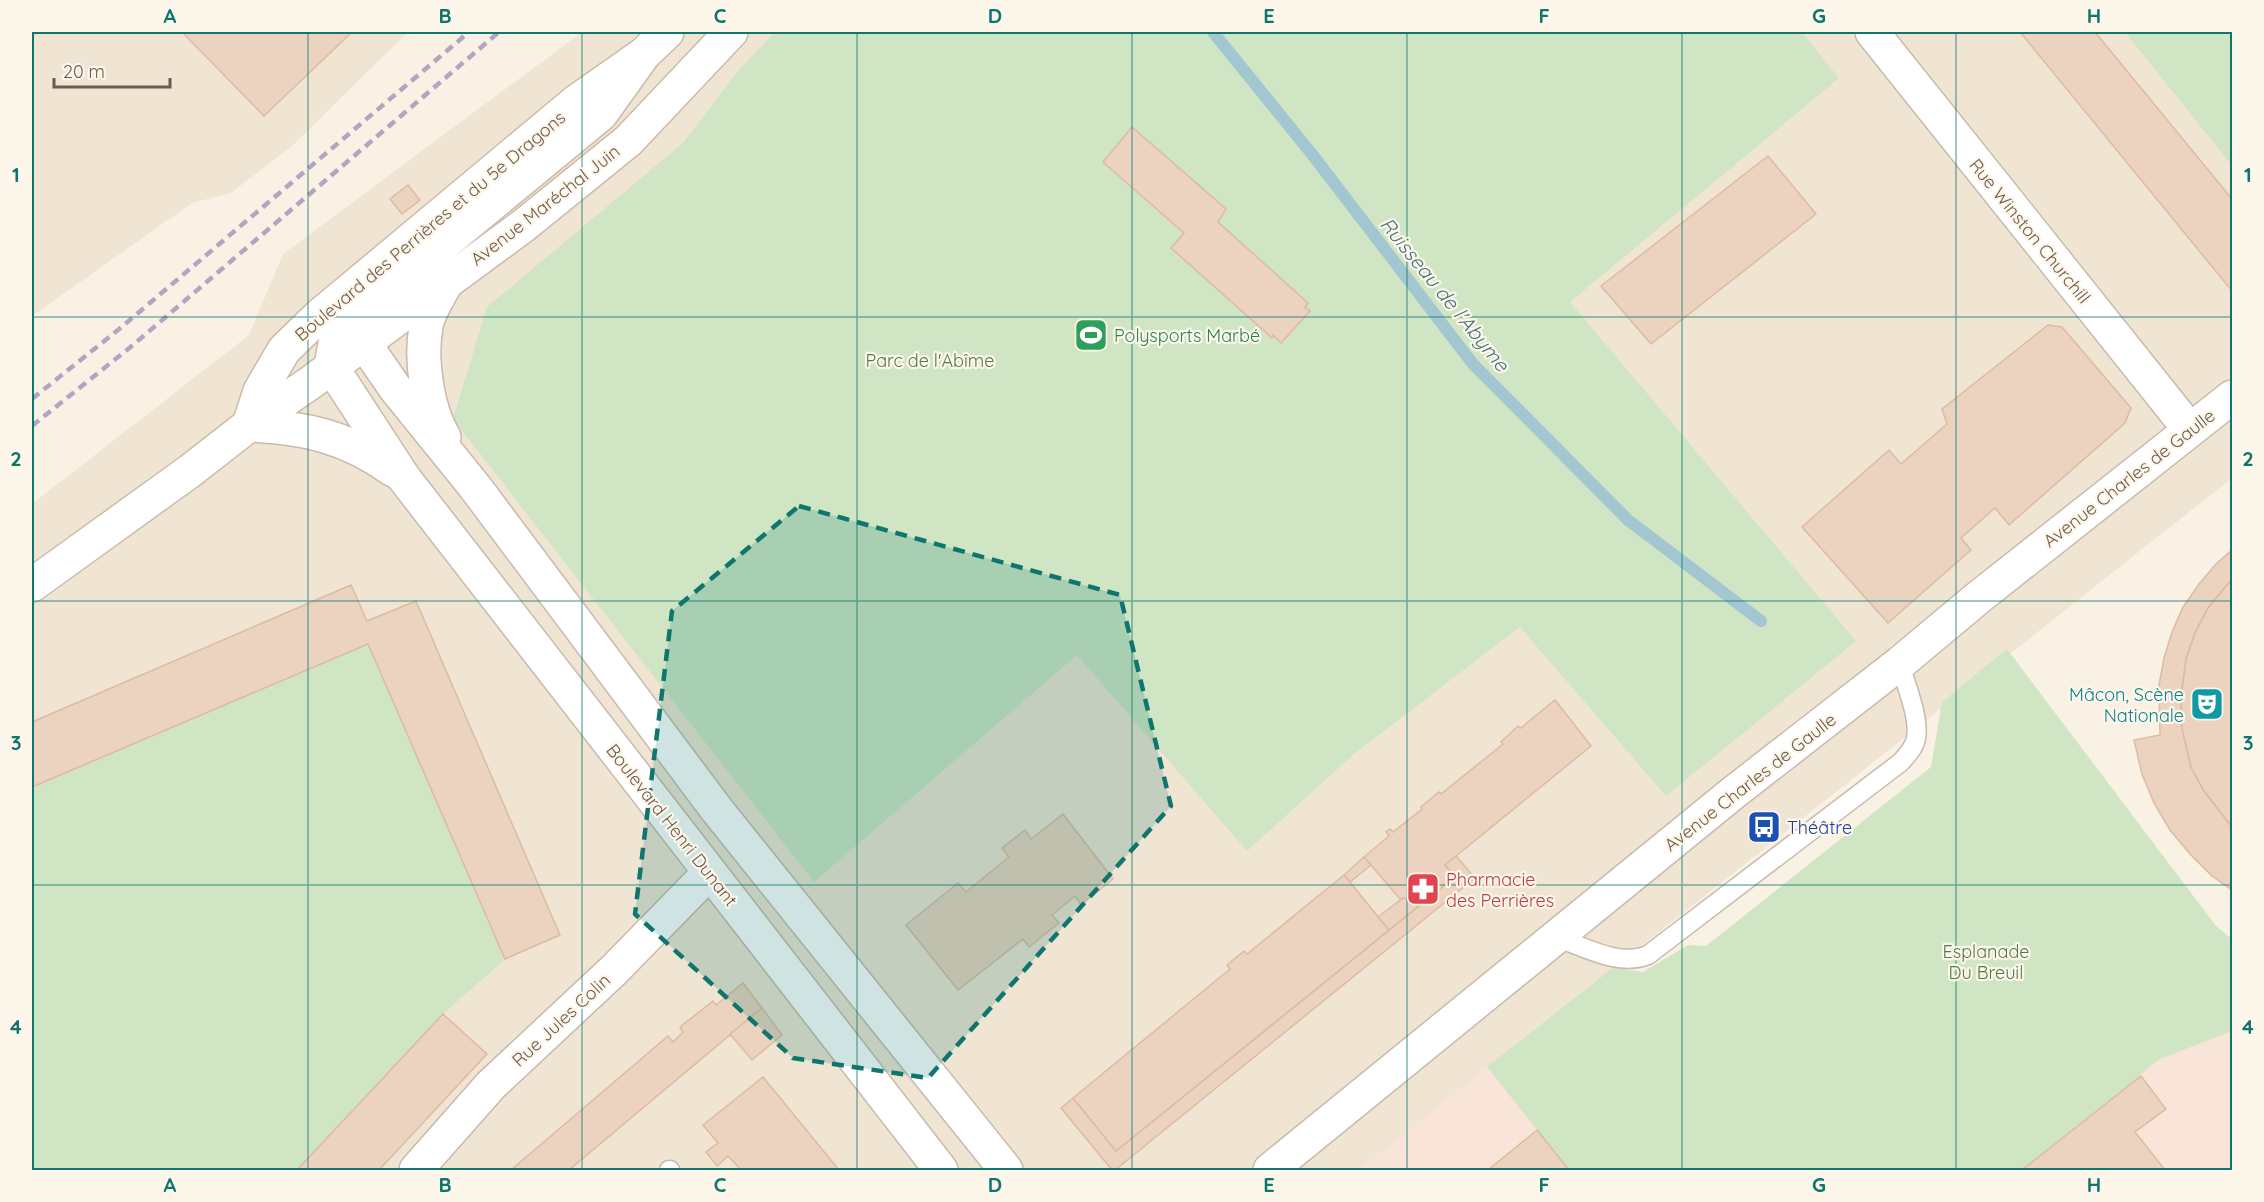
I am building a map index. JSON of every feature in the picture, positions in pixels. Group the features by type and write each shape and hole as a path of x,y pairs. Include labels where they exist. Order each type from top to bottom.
{"street":[{"name":"Boulevard des Perrières et du 5e Dragons","path":"32,585 190,471 249,425 310,383 344,338 568,108 644,54 667,32"},
{"name":"Avenue Maréchal Juin","path":"344,338 448,279 523,226 628,141 731,32"},
{"name":"Rue Winston Churchill","path":"1872,32 2190,430"},
{"path":"448,279 426,325 424,366 435,422 475,487"},
{"name":"Boulevard des Perrières et du 5e Dragons","path":"249,425 260,391 284,350 344,338"},
{"path":"344,338 395,388 475,487 717,810 1006,1170"},
{"name":"Boulevard Henri Dunant","path":"344,338 404,478 941,1170"},
{"name":"Avenue Charles de Gaulle","path":"1270,1170 1558,938 1733,793 1900,663 1978,597 2232,397"},
{"name":"Boulevard Henri Dunant","path":"249,425 302,429 345,441 372,455 404,478"},
{"name":"Rue Jules Colin","path":"416,1170 491,1085 613,971 709,873"}],"lane":[{"path":"1558,938 1607,956 1628,960 1648,955 1901,762 1917,740 1916,721 1900,663"}],"highlighted area":[{"path":"799,506 1120,595 1171,806 928,1078 793,1058 635,914 672,611"}],"shaded area":[{"path":"32,32 408,32 292,146 231,193 192,203 32,316"},
{"path":"582,32 2232,32 2232,478 1359,1170 32,1170 32,504 249,335 283,254"},
{"path":"2232,1031 2232,1170 2013,1170 2158,1060"},
{"path":"1487,1067 1570,1170 1359,1170"}],"green space":[{"name":"Parc de l'Abîme","path":"775,32 1802,32 1839,78 1570,302 1856,641 1666,796 1520,627 1355,753 1247,851 1077,655 814,882 453,419 487,307 683,143 738,71"},
{"path":"2125,32 2232,32 2232,166 2230,163"},
{"path":"368,644 505,959 443,1014 297,1170 32,1170 32,787"},
{"name":"Esplanade Du Breuil","path":"2007,649 2216,926 2232,939 2232,1031 2158,1060 2022,1170 1569,1170 1487,1067 1614,967 1643,972 1688,945 1706,946 1931,767 1942,702"}],"building":[{"path":"182,32 352,32 264,116"},
{"path":"2020,32 2095,32 2232,199 2232,291"},
{"path":"1132,127 1226,209 1218,222 1308,303 1305,307 1310,311 1281,343 1273,335 1272,338 1171,248 1184,233 1103,162"},
{"path":"1768,156 1816,214 1651,344 1601,286"},
{"path":"408,185 420,200 402,214 390,199"},
{"path":"2048,325 2062,327 2131,408 2125,423 2009,525 1995,508 1961,538 1971,550 1888,623 1802,527 1889,450 1901,464 1947,424 1942,409"},
{"path":"2232,550 2232,579 2208,608 2195,633 2186,659 2181,698 2182,728 2191,767 2204,791 2232,827 2232,890 2212,876 2170,830 2154,803 2142,774 2134,740 2160,735 2159,685 2172,632 2183,607 2199,584"},
{"name":"Mâcon, Scène Nationale","path":"2232,579 2232,827 2204,791 2191,767 2182,728 2181,698 2186,659 2195,633 2208,608"},
{"path":"351,585 367,621 416,601 560,935 505,959 368,644 32,787 32,722"},
{"path":"1555,700 1591,746 1445,865 1455,877 1421,904 1403,898 1401,900 1364,857 1389,836 1386,832 1390,829 1393,832 1439,792 1441,794 1503,744 1501,742 1518,726 1521,728"},
{"path":"1063,814 1113,879 1081,905 1075,896 1052,915 1059,923 1029,947 1023,939 958,990 906,925 958,883 966,892 1009,857 1002,848 1025,830 1031,839"},
{"path":"1456,856 1475,878 1115,1170 1112,1170 1061,1108 1073,1098 1116,1151 1455,877 1445,865"},
{"path":"1364,857 1371,865 1350,882 1344,875"},
{"path":"1344,875 1389,930 1116,1151 1073,1098 1230,969 1227,965 1244,951 1247,954"},
{"path":"1403,898 1421,904 1389,930 1378,917"},
{"path":"743,983 762,1008 569,1170 511,1170 668,1036 673,1042 683,1032 680,1027 713,1001 716,1005"},
{"path":"762,1008 782,1035 752,1060 730,1034"},
{"path":"443,1014 487,1054 379,1170 297,1170"},
{"path":"2141,1076 2166,1109 2135,1132 2165,1170 2022,1170"},
{"path":"763,1077 839,1170 741,1170 728,1156 717,1166 706,1152 718,1143 703,1125"},
{"path":"1537,1130 1569,1170 1488,1170"}],"waterway":[{"name":"Ruisseau de l'Abyme","path":"1213,32 1311,153 1473,364 1628,520 1761,621"}],"railway":[{"path":"32,399 118,330 469,32"},
{"path":"32,426 133,345 499,32"}],"place":[{"name":"Polysports Marbé","path":"1091,335"},
{"name":"Mâcon, Scène Nationale","path":"2207,704"},
{"name":"Théâtre","path":"1764,827"},
{"name":"Pharmacie des Perrières","path":"1423,889"}]}
